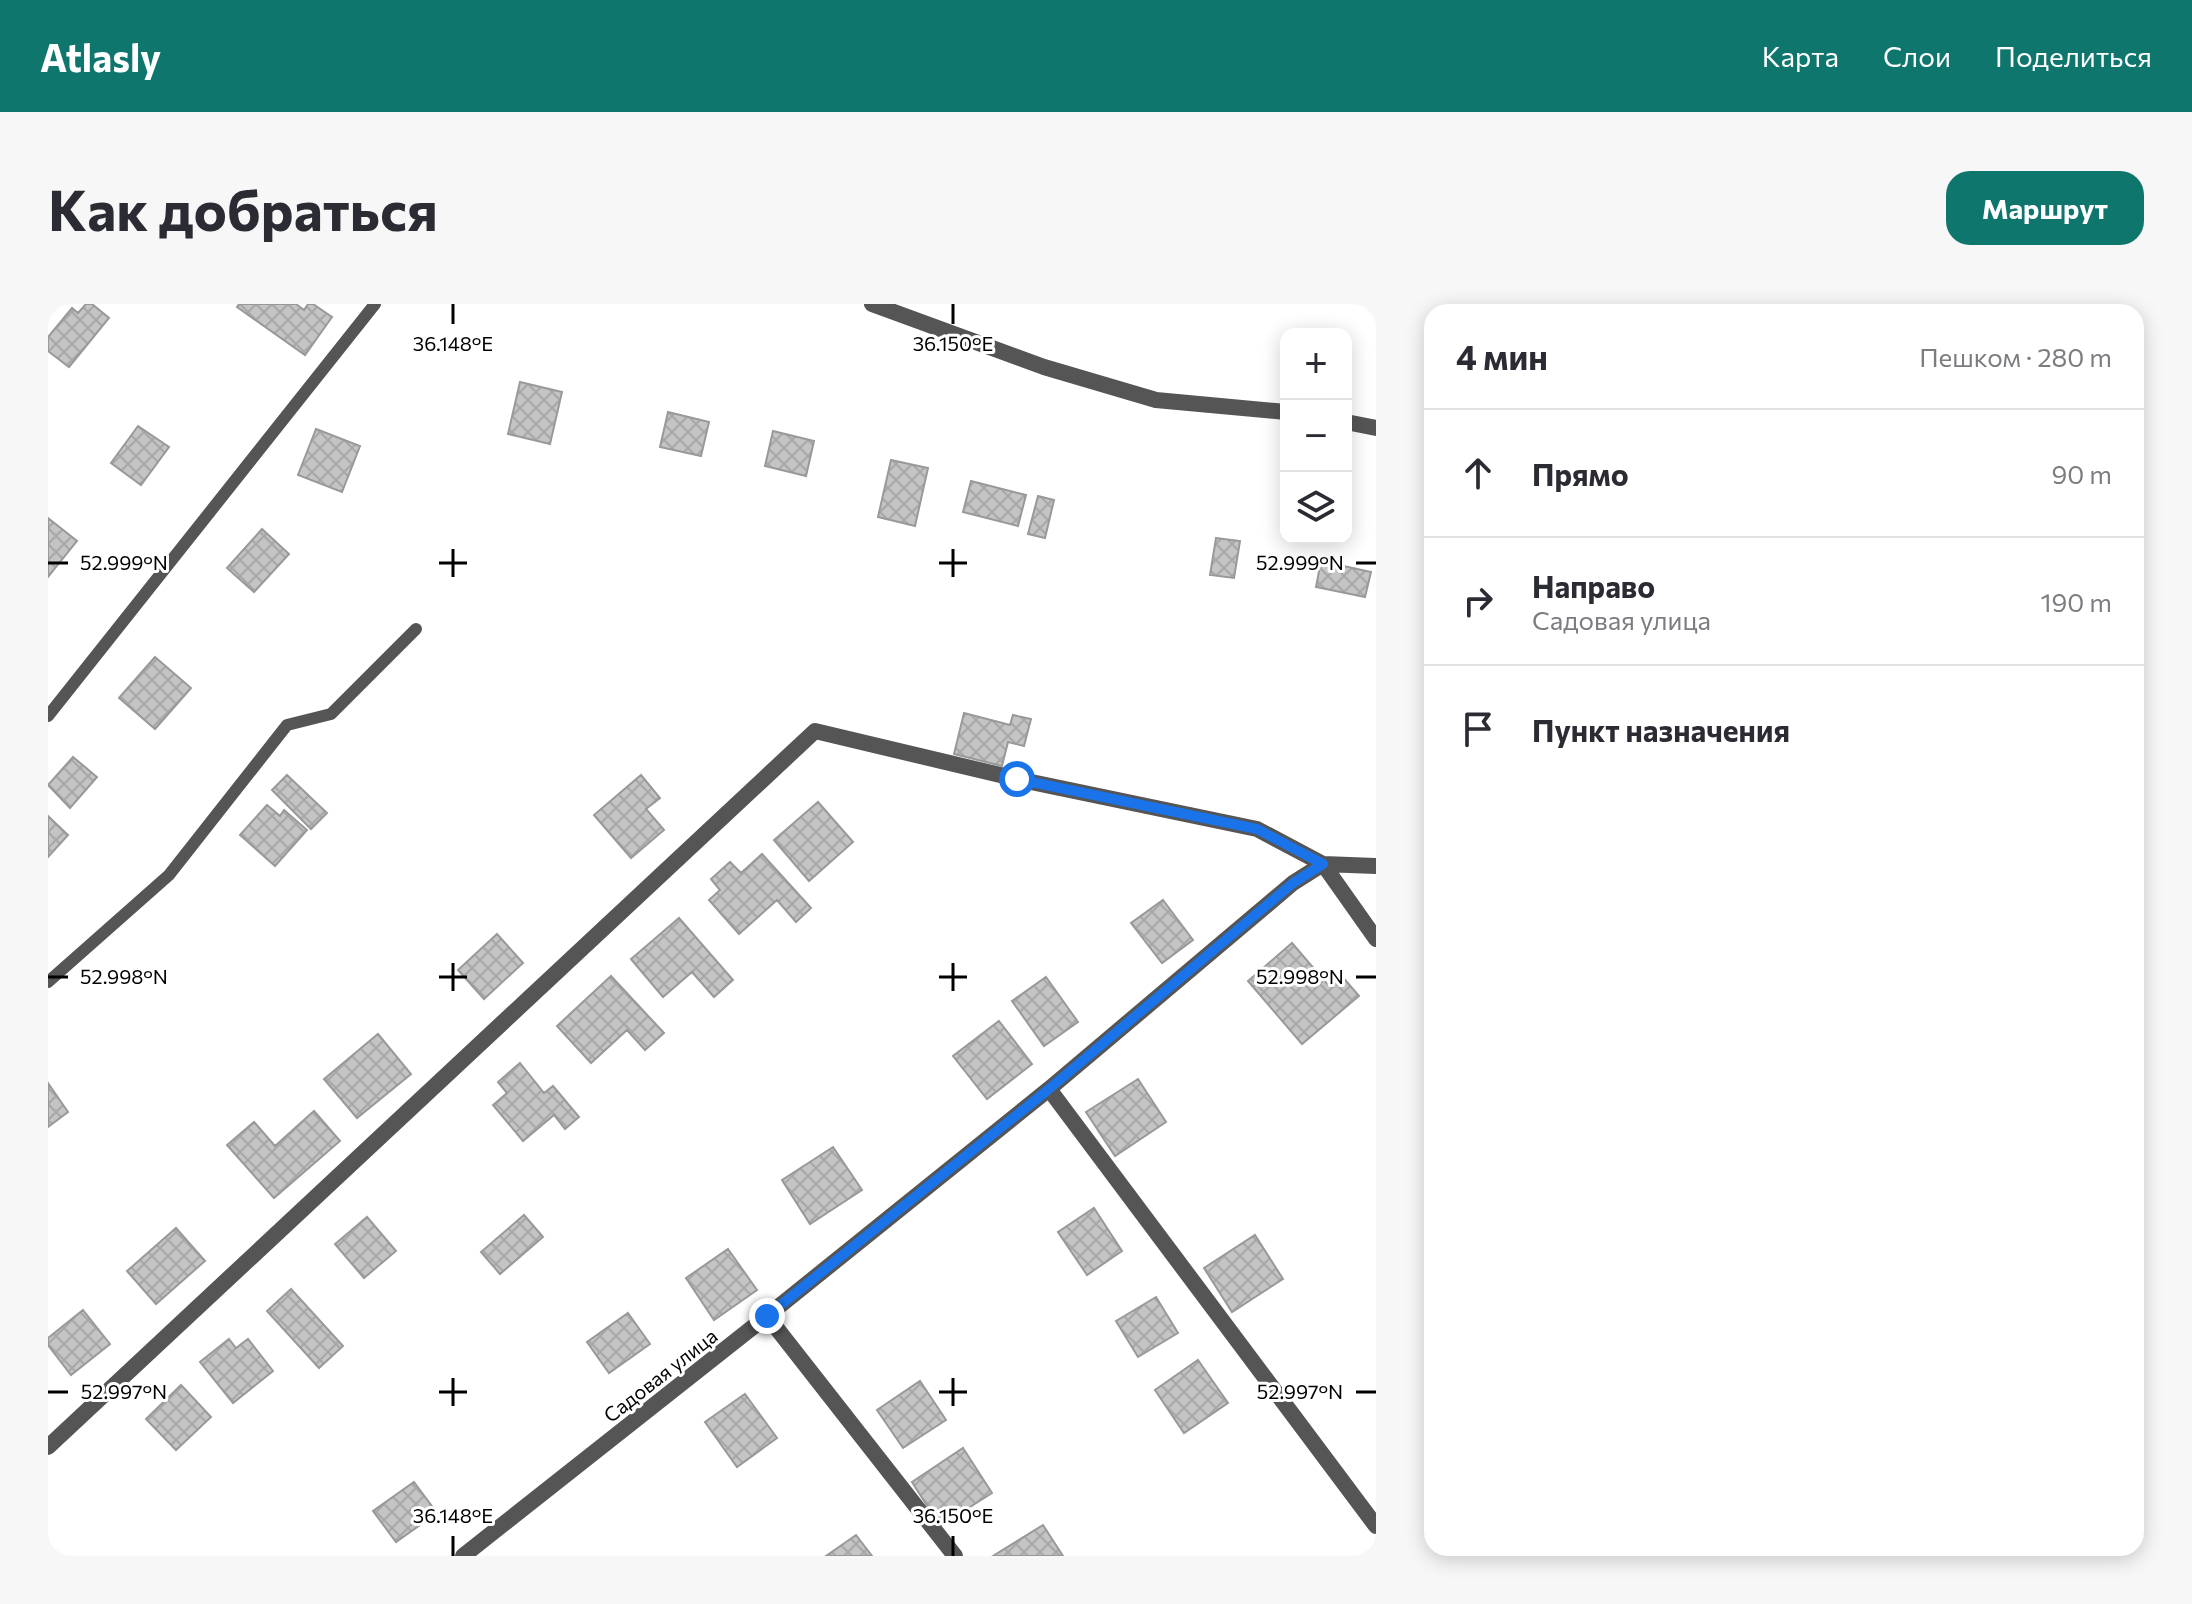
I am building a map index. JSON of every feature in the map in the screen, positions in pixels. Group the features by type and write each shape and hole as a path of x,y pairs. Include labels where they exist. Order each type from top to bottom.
{"street":[{"path":"872,304 1044,367 1156,400 1280,411"},
{"path":"1352,423 1376,428"},
{"path":"48,1447 815,731 1017,779 1257,829 1323,864 1376,866"},
{"path":"1323,864 1376,939"},
{"name":"Садовая улица","path":"470,1554 1049,1089 1293,883 1323,864"},
{"path":"1049,1089 1376,1526"},
{"path":"767,1316 955,1556"}],"lane":[{"path":"48,716 375,304"},
{"path":"48,982 169,875 287,725 331,714 416,629"}],"building":[{"path":"86,304 92,304 109,318 69,367 48,351 48,337 72,308 78,313"},
{"path":"239,304 296,304 304,310 308,304 313,304 332,317 305,355 237,307"},
{"path":"520,382 562,392 550,444 508,434"},
{"path":"668,412 709,422 701,456 660,447"},
{"path":"138,426 169,447 141,485 111,463"},
{"path":"316,429 360,446 342,492 298,475"},
{"path":"773,431 814,441 806,476 765,466"},
{"path":"891,460 928,468 915,526 878,517"},
{"path":"971,481 1026,495 1018,526 963,512"},
{"path":"1038,496 1054,500 1045,538 1028,534"},
{"path":"48,518 77,541 48,577"},
{"path":"262,529 289,554 254,592 227,568"},
{"path":"1216,538 1240,541 1234,578 1210,575"},
{"path":"1321,561 1371,572 1365,597 1316,587"},
{"path":"155,657 191,688 155,729 119,698"},
{"path":"964,713 1010,725 1013,715 1031,719 1024,746 1008,742 1002,766 954,754"},
{"path":"73,757 97,777 70,808 48,785"},
{"path":"287,775 327,813 311,829 272,790"},
{"path":"641,775 660,798 646,809 664,830 631,858 594,815"},
{"path":"818,802 853,842 809,881 774,840"},
{"path":"267,805 280,816 284,810 307,830 275,866 240,835"},
{"path":"48,816 68,835 48,857"},
{"path":"762,854 811,908 796,922 777,900 739,934 709,900 720,890 711,879 730,862 741,873"},
{"path":"1163,900 1193,940 1162,963 1131,923"},
{"path":"679,918 733,980 714,997 692,972 663,997 631,959"},
{"path":"497,934 523,963 484,999 458,970"},
{"path":"1292,943 1328,985 1341,975 1359,996 1302,1044 1248,981"},
{"path":"611,976 664,1033 645,1050 627,1030 591,1063 557,1026"},
{"path":"1046,977 1078,1022 1044,1046 1012,1001"},
{"path":"999,1021 1032,1064 987,1099 953,1056"},
{"path":"378,1034 411,1074 357,1118 324,1079"},
{"path":"520,1063 544,1093 553,1086 579,1117 565,1129 554,1115 523,1141 493,1105 507,1093 498,1082"},
{"path":"1138,1079 1166,1122 1115,1156 1086,1112"},
{"path":"48,1083 68,1112 48,1127"},
{"path":"314,1111 340,1141 274,1198 227,1145 254,1122 275,1146"},
{"path":"833,1147 862,1190 810,1224 782,1180"},
{"path":"1094,1208 1122,1251 1087,1275 1058,1232"},
{"path":"524,1215 543,1237 500,1274 481,1252"},
{"path":"367,1217 396,1251 364,1278 335,1244"},
{"path":"176,1228 205,1261 156,1304 127,1271"},
{"path":"1255,1235 1283,1279 1232,1312 1204,1268"},
{"path":"728,1249 757,1290 714,1320 686,1278"},
{"path":"291,1289 343,1346 319,1368 267,1311"},
{"path":"1156,1297 1178,1333 1138,1357 1116,1321"},
{"path":"83,1310 110,1344 71,1375 48,1345 48,1338"},
{"path":"628,1313 650,1344 609,1373 587,1342"},
{"path":"229,1339 236,1348 248,1339 273,1371 233,1403 200,1362"},
{"path":"1198,1360 1228,1403 1184,1433 1155,1390"},
{"path":"920,1381 946,1420 903,1448 877,1410"},
{"path":"181,1385 211,1417 176,1450 146,1419"},
{"path":"745,1394 777,1438 737,1467 705,1422"},
{"path":"963,1448 992,1493 940,1526 912,1482"},
{"path":"414,1482 437,1513 396,1542 373,1511"},
{"path":"1043,1525 1063,1556 993,1556"},
{"path":"856,1535 872,1556 826,1556"}],"route":[{"path":"767,1316 1049,1089 1293,883 1323,864 1257,829 1017,779"}]}
